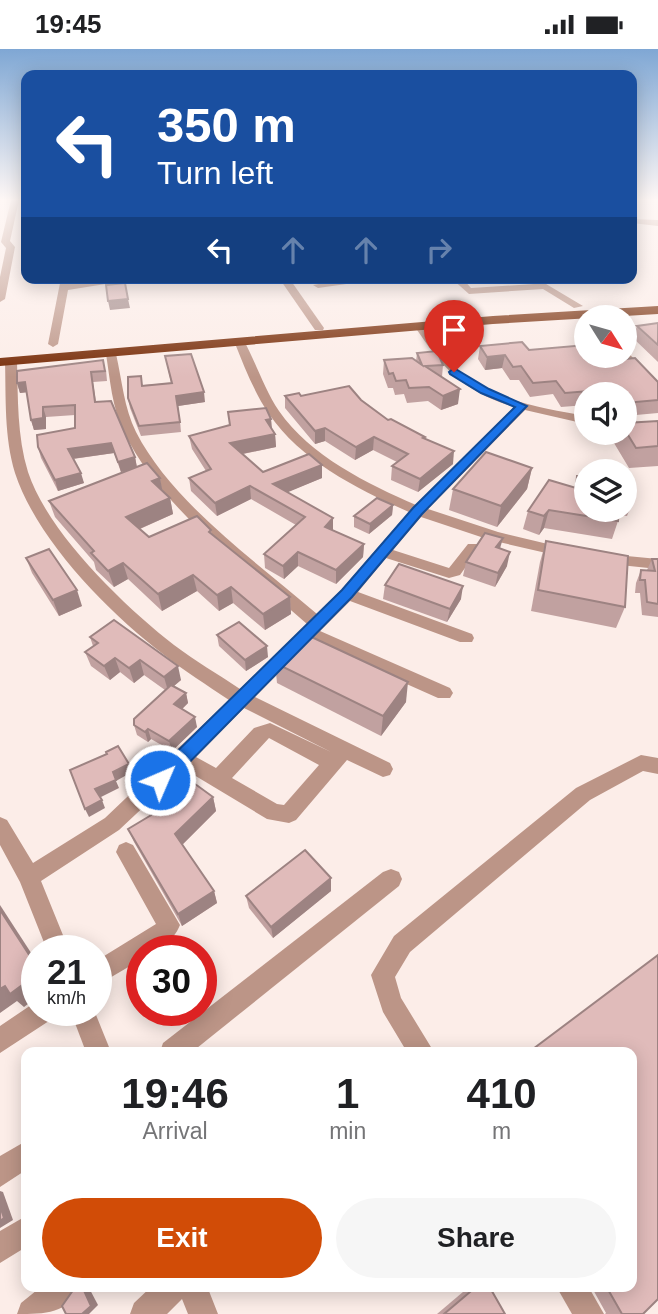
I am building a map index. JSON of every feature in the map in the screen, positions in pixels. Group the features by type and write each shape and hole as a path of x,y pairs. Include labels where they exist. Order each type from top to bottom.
{"highway":[{"path":"637,310 657,309"},
{"path":"35,345 574,313"},
{"path":"6,362 574,313"}],"street":[{"path":"0,299 9,259"},
{"path":"53,344 65,284"},
{"path":"288,284 319,328"},
{"path":"318,285 327,284"},
{"path":"462,284 469,291 544,286"},
{"path":"540,284 575,305"},
{"path":"420,327 454,372 485,391 522,406 574,417"},
{"path":"239,341 263,395 290,432 327,462 362,484 418,511 533,546 588,557 658,564"},
{"path":"111,354 130,431 156,471 199,516 313,629 444,693"},
{"path":"6,362 12,422 22,473 43,515 69,552 129,617 170,650 242,699 339,757"},
{"path":"637,366 658,390"},
{"path":"29,877 112,824 182,758 347,594 418,511 522,406"},
{"path":"383,552 449,573 455,571 473,547"},
{"path":"347,594 466,638"},
{"path":"218,779 261,733 270,730 339,757 383,769"},
{"path":"182,758 282,816 289,814 339,757"},
{"path":"419,1047 391,1004 383,975 402,944 583,794 641,763 658,766"},
{"path":"0,826 29,877 52,935"},
{"path":"112,964 165,931 169,925 126,852"},
{"path":"178,1047 391,879"},
{"path":"0,1041 21,1026"},
{"path":"88,1026 97,1047"},
{"path":"0,1173 21,1158"},
{"path":"0,1249 21,1234"},
{"path":"32,1314 59,1292"},
{"path":"145,1314 168,1292"},
{"path":"194,1292 203,1314"},
{"path":"575,1292 589,1314"}],"building":[{"path":"125,284 128,299 108,301 106,285"},
{"path":"658,323 658,345 637,326"},
{"path":"522,342 529,350 574,346 574,368 637,368 637,360 658,382 658,400 637,402 637,382 574,382 574,392 565,393 556,381 533,383 521,366 513,367 505,355 487,357 480,346"},
{"path":"437,351 443,365 425,366 460,389 443,396 429,387 409,388 406,380 396,381 393,373 389,374 384,360 412,358 422,365 417,353"},
{"path":"191,354 204,392 176,396 180,422 139,426 128,398 128,377 141,376 142,386 172,383 165,356"},
{"path":"103,360 105,371 91,372 95,402 111,401 135,457 118,462 111,443 68,449 81,473 55,480 38,447 37,435 75,428 75,405 43,407 43,418 31,420 25,382 17,383 17,371"},
{"path":"349,386 361,400 388,420 391,419 425,437 423,438 454,451 420,479 392,466 408,454 374,437 356,447 325,428 315,431 285,396 299,393 301,396"},
{"path":"266,408 271,419 266,420 275,434 230,443 263,472 309,454 322,465 273,484 333,518 325,527 364,544 336,570 298,552 283,566 264,554 305,517 250,486 215,503 189,478 211,469 189,436 230,425 228,412"},
{"path":"658,421 658,446 636,448 637,422"},
{"path":"486,452 532,468 501,506 453,489"},
{"path":"147,463 160,478 152,481 170,498 126,517 149,537 197,516 211,530 209,532 290,597 263,614 231,587 217,595 193,575 158,594 123,563 108,571 91,553 94,551 49,501"},
{"path":"549,480 574,487 574,514 549,510 544,516 528,511"},
{"path":"377,498 393,505 370,524 354,516"},
{"path":"485,533 503,538 496,547 510,552 498,573 466,562"},
{"path":"546,541 628,556 625,607 538,590"},
{"path":"49,549 77,590 53,600 26,558"},
{"path":"652,559 658,559 658,604 647,602 645,580 640,580 641,570 655,571"},
{"path":"399,564 463,586 450,609 385,585"},
{"path":"114,620 178,666 164,677 140,660 129,668 115,658 104,666 85,652 98,643 90,637"},
{"path":"239,622 267,646 245,660 217,635"},
{"path":"303,633 408,682 383,716 275,663"},
{"path":"171,685 186,693 174,704 195,717 169,741 148,729 145,732 134,725 134,719"},
{"path":"118,746 129,764 113,772 116,780 95,789 102,800 85,809 70,770 107,754 106,752"},
{"path":"180,773 213,797 175,834 214,891 178,914 128,829 163,808 151,799"},
{"path":"305,850 331,878 271,927 246,896"},
{"path":"0,910 21,942 21,986 10,994 5,986 0,989"},
{"path":"658,955 658,1299 643,1314 622,1314 609,1292 637,1292 637,1047 536,1047"},
{"path":"72,1292 85,1292 91,1306 82,1314 66,1314 62,1306"},
{"path":"470,1292 492,1292 505,1314 444,1314"}],"route":[{"path":"160,780 347,594 418,511 522,406 485,391 454,372"}]}
